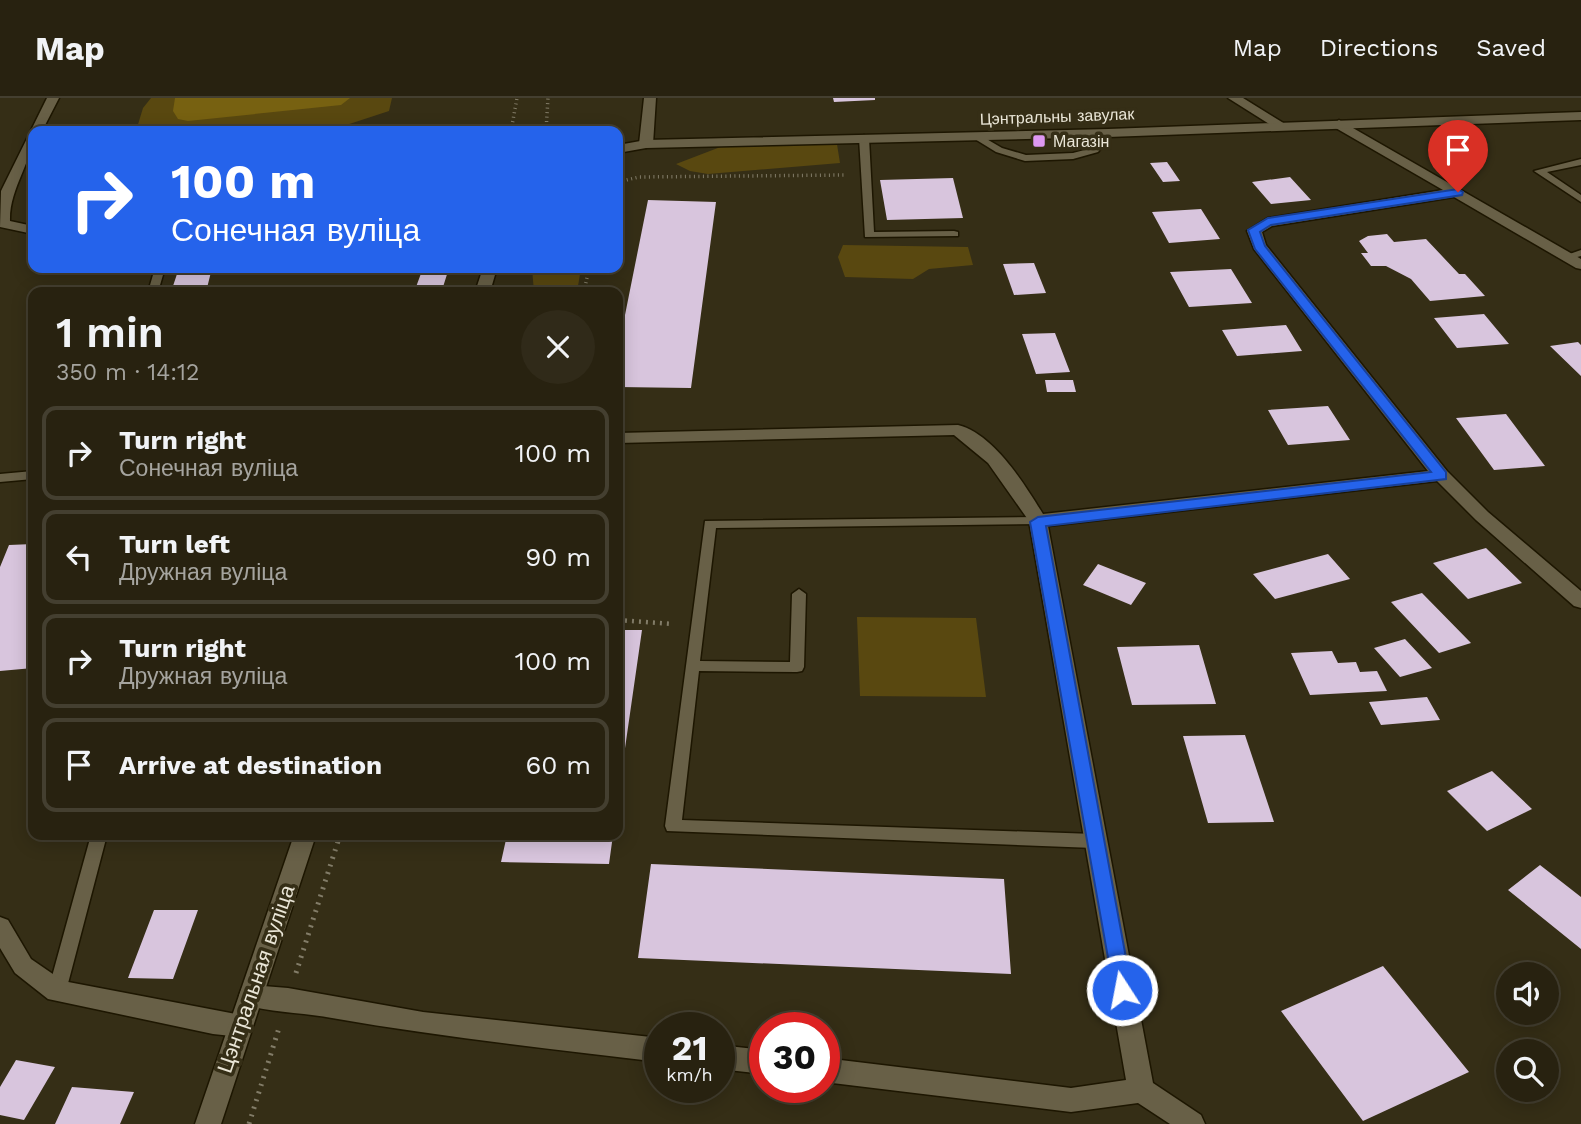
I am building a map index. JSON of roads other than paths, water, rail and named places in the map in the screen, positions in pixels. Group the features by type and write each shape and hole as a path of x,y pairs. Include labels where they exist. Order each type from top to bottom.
{"street":[{"path":"39,126 53,98"},
{"path":"646,144 650,98"},
{"path":"1234,98 1279,124"},
{"name":"Цэнтральны завулак","path":"623,148 646,144 1108,133 1279,124 1581,116"},
{"path":"1339,124 1581,265"},
{"path":"28,147 8,187 1,212 2,226 28,229"},
{"path":"1458,192 1268,222 1254,230 1259,246 1441,475 1482,516 1581,601"},
{"path":"623,438 958,430 985,447 1011,477 1038,522 1141,1090"},
{"path":"1038,522 1441,475"},
{"name":"Цэнтральная вуліца","path":"208,1124 303,840"},
{"path":"0,927 23,966 57,991 213,1023 241,1026"},
{"path":"251,996 288,999 424,1023 644,1048"},
{"path":"840,1072 1071,1100 1141,1090 1192,1124"}],"lane":[{"path":"975,136 999,150 1025,158 1073,156 1095,150 1108,133"},
{"path":"864,138 869,235 954,234"},
{"path":"1581,162 1539,171 1581,199"},
{"path":"1566,257 1581,253"},
{"path":"0,478 28,475"},
{"path":"1038,522 710,524 673,826 1094,841"},
{"path":"693,666 797,667 799,594"},
{"path":"57,991 98,840"}],"place":[{"name":"Магазін","path":"1039,141"}]}
